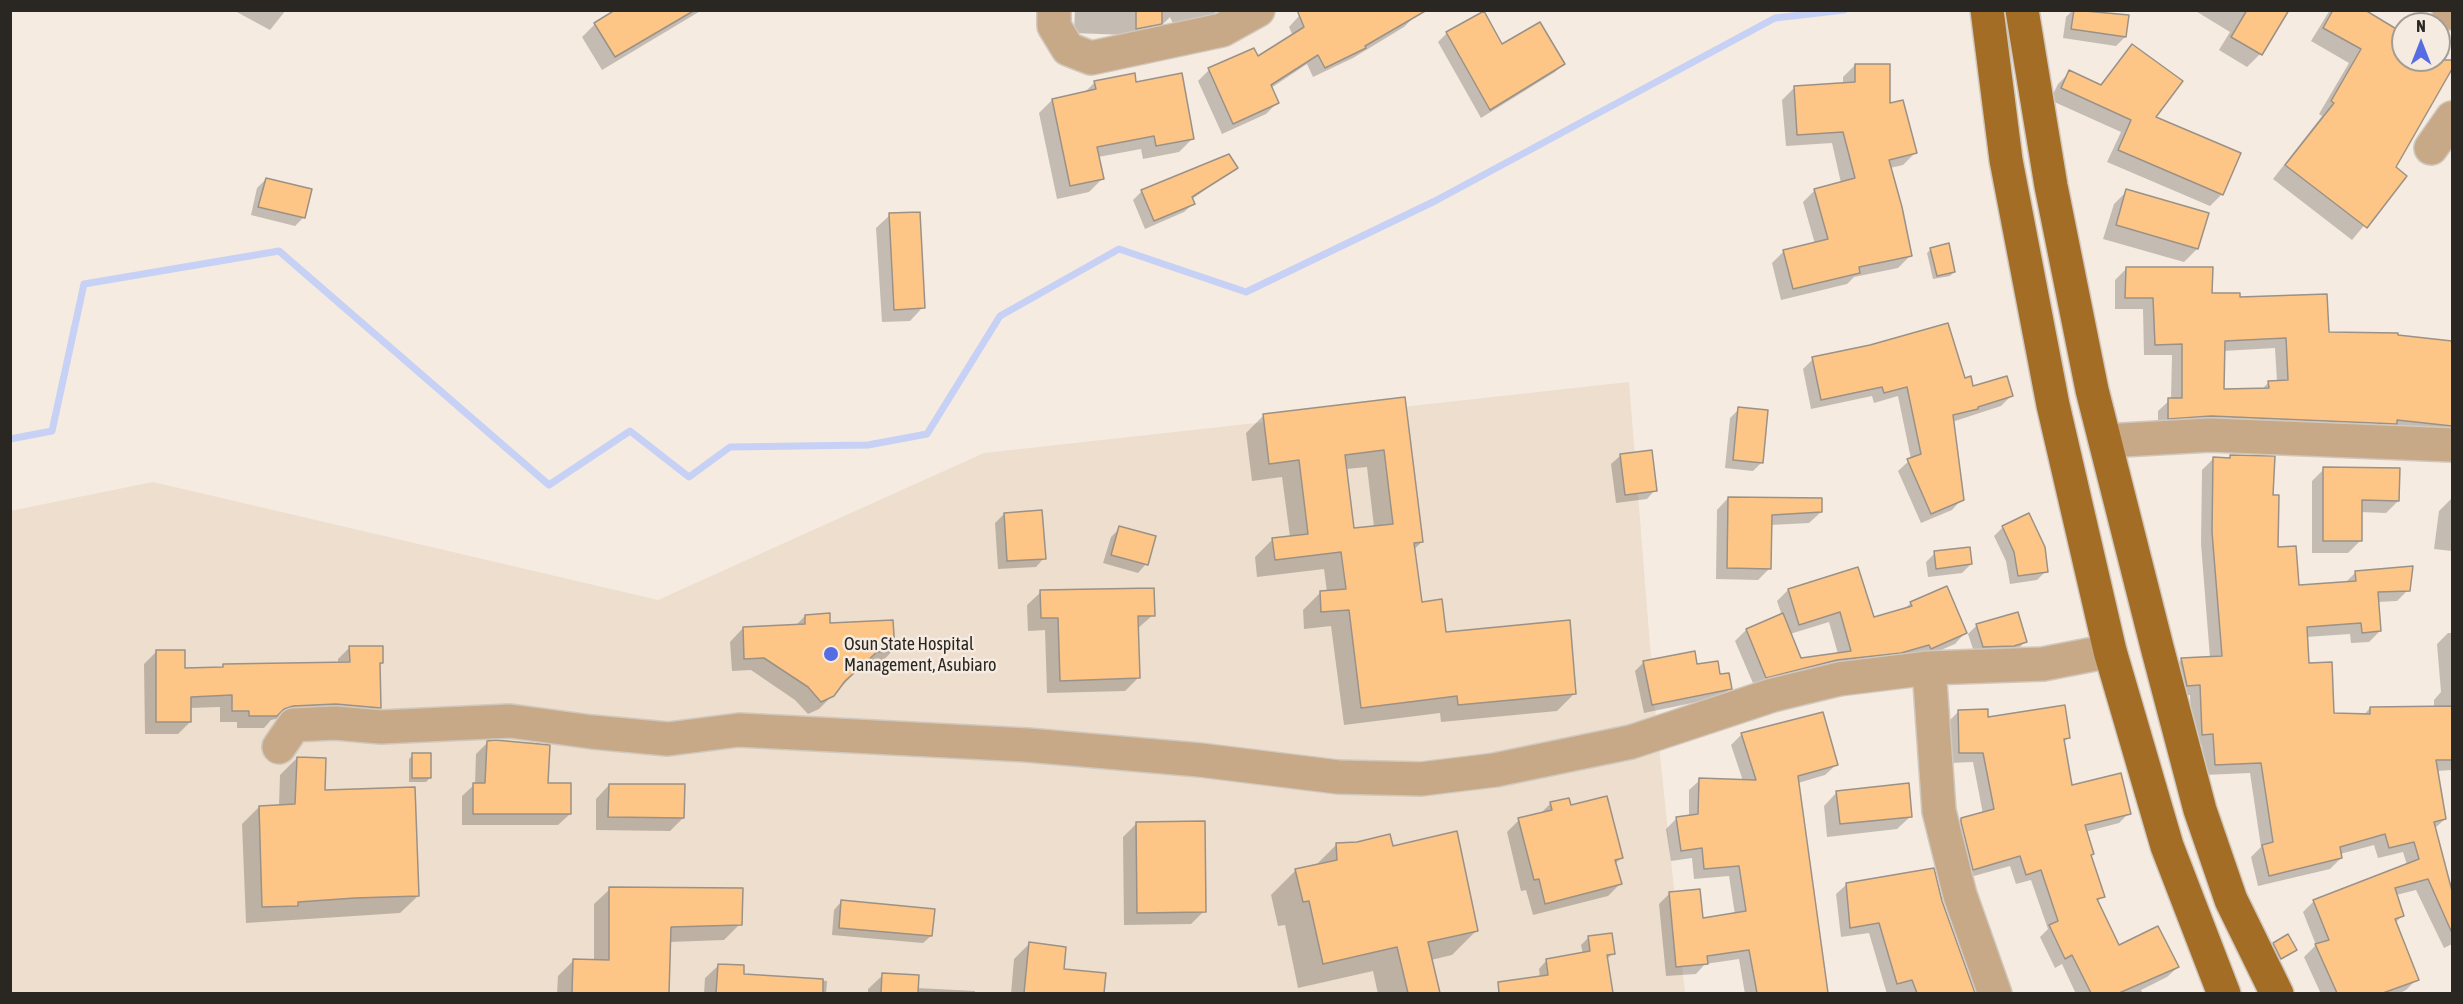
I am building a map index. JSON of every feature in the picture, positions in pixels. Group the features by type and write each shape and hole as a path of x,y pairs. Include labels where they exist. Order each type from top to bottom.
{"main road":[{"path":"1987,10 2006,160 2053,405 2110,651 2167,846 2224,993"},
{"path":"2024,25 2051,186 2105,441 2200,810 2231,900 2277,993"}],"street":[{"path":"1054,10 1054,26 1064,44 1079,55 1091,58 1222,30 1258,10"},
{"path":"2431,148 2452,118"},
{"path":"2105,441 2210,435 2452,445"},
{"path":"279,747 294,725 335,723 381,728 510,721 668,739 739,730 1027,745 1200,760 1338,777 1421,779 1495,770 1631,742 1773,694 1839,679 1929,668 2043,664 2110,651"},
{"path":"1929,668 1939,811 1960,895 1995,993"}],"shaded area":[{"name":"Osun State Hospital Management, Asubiaro","path":"1629,382 1655,708 1685,993 11,993 10,511 153,482 658,600 984,453"}],"building":[{"path":"615,10 695,10 615,57 594,23"},
{"path":"1136,10 1162,10 1162,24 1136,29"},
{"path":"1297,10 1427,10 1365,46 1366,48 1325,68 1318,55 1271,85 1279,103 1233,124 1208,68 1254,48 1258,56 1304,27"},
{"path":"2074,10 2129,15 2126,37 2071,29"},
{"path":"2247,10 2289,10 2262,55 2231,37"},
{"path":"2333,10 2365,10 2391,26 2391,72 2450,72 2396,167 2407,176 2367,228 2285,165 2334,103 2331,101 2361,49 2323,28"},
{"path":"1484,11 1502,44 1540,22 1565,64 1490,110 1446,32"},
{"path":"2132,44 2183,81 2156,117 2241,153 2223,195 2118,150 2131,120 2061,88 2069,70 2101,85"},
{"path":"1855,64 1890,64 1890,103 1903,100 1917,153 1889,160 1912,256 1859,267 1860,273 1793,289 1783,250 1828,239 1814,189 1855,178 1843,132 1797,135 1794,86 1855,82"},
{"path":"1135,73 1136,82 1182,73 1194,139 1156,146 1154,136 1097,147 1104,179 1070,186 1052,99 1096,89 1094,81"},
{"path":"1229,154 1238,168 1192,197 1195,204 1154,221 1141,190"},
{"path":"266,178 312,189 305,218 258,207"},
{"path":"2126,189 2209,213 2198,249 2116,225"},
{"path":"920,212 925,308 894,310 889,213"},
{"path":"1949,243 1955,272 1937,276 1930,248"},
{"path":"2126,267 2213,267 2212,293 2240,293 2240,297 2327,294 2329,332 2398,333 2398,335 2452,341 2452,426 2397,420 2397,424 2211,416 2168,419 2168,398 2182,398 2182,344 2155,345 2153,298 2125,298","holes":["2286,338 2288,380 2268,381 2269,388 2224,389 2225,341"]},
{"path":"1948,323 1965,378 1971,376 1973,386 2007,376 2013,396 1978,407 1978,409 1953,415 1964,500 1931,514 1907,459 1921,454 1907,387 1884,393 1882,387 1821,400 1812,357 1870,345"},
{"path":"1405,397 1423,542 1414,543 1422,602 1442,599 1446,632 1570,620 1576,694 1458,705 1457,696 1361,708 1349,610 1321,612 1320,591 1346,589 1341,552 1275,560 1272,538 1308,534 1299,460 1269,464 1263,414","holes":["1384,450 1393,524 1354,528 1345,455"]},
{"path":"1738,407 1768,410 1763,463 1733,460"},
{"path":"1652,450 1657,491 1625,495 1620,454"},
{"path":"2230,455 2275,456 2273,495 2279,495 2278,547 2296,546 2299,585 2356,581 2355,571 2413,566 2410,591 2378,592 2381,631 2362,633 2361,623 2307,627 2309,663 2332,662 2334,713 2370,714 2370,707 2452,706 2452,760 2436,760 2446,819 2434,822 2452,891 2452,933 2428,879 2395,888 2404,916 2395,919 2419,980 2383,993 2337,993 2315,944 2329,940 2313,900 2419,859 2414,842 2389,848 2385,834 2340,847 2342,858 2269,876 2262,845 2273,842 2261,763 2215,765 2213,734 2202,735 2200,685 2187,686 2181,658 2222,656 2212,532 2213,457 2230,458"},
{"path":"2323,467 2400,468 2399,501 2362,500 2362,541 2323,541"},
{"path":"1728,497 1822,498 1822,512 1772,515 1771,569 1727,568"},
{"path":"1042,510 1046,559 1007,561 1004,513"},
{"path":"2029,513 2045,547 2048,572 2018,576 2014,552 2002,526"},
{"path":"1119,526 1156,536 1148,565 1111,555"},
{"path":"1970,547 1972,564 1936,569 1934,551"},
{"path":"1858,567 1874,617 1912,606 1910,602 1947,586 1967,633 1931,649 1929,645 1901,653 1837,660 1766,678 1746,629 1783,613 1801,658 1851,651 1840,612 1799,625 1788,589"},
{"path":"1154,588 1155,616 1138,616 1140,678 1060,681 1058,618 1041,618 1040,590"},
{"path":"2018,612 2027,642 2014,646 1983,647 1976,624"},
{"path":"830,613 830,623 893,620 895,651 877,652 845,681 834,696 821,702 808,687 764,658 744,659 743,627 805,624 805,615"},
{"path":"349,646 383,646 383,663 380,663 381,708 336,704 293,706 284,709 277,716 249,716 249,711 232,711 232,695 191,697 191,722 156,722 156,650 185,650 185,668 223,667 223,664 350,662"},
{"path":"1695,651 1697,664 1718,661 1720,674 1729,673 1732,689 1652,705 1643,661"},
{"path":"2065,705 2070,738 2064,739 2072,785 2121,773 2131,814 2085,825 2094,854 2091,855 2105,897 2097,899 2119,945 2158,926 2179,967 2119,993 2091,993 2072,955 2065,959 2049,925 2058,921 2041,870 2026,875 2020,856 1973,870 1961,822 1961,818 1994,809 1983,753 1959,753 1958,710 1988,709 1988,717"},
{"path":"1823,712 1838,765 1798,776 1828,993 1757,993 1749,950 1707,956 1708,964 1676,967 1669,892 1700,889 1703,918 1746,911 1739,866 1704,869 1702,848 1681,851 1676,817 1698,814 1699,778 1756,780 1741,733"},
{"path":"487,741 550,745 548,783 571,783 571,814 473,814 473,783 485,783"},
{"path":"412,753 431,753 431,778 412,778"},
{"path":"297,757 326,758 325,790 415,787 419,896 355,898 298,902 298,906 262,907 259,806 295,804"},
{"path":"1909,783 1912,817 1840,824 1836,791"},
{"path":"609,784 685,784 684,818 608,817"},
{"path":"1607,796 1623,858 1615,860 1622,884 1545,904 1539,879 1534,880 1518,818 1552,810 1550,802 1569,798 1571,805"},
{"path":"1205,821 1206,912 1137,913 1136,822"},
{"path":"1457,831 1478,931 1428,942 1440,993 1408,993 1397,947 1323,964 1309,901 1303,902 1295,869 1337,860 1336,843 1357,842 1390,834 1393,846"},
{"path":"1934,868 1942,901 1975,993 1917,993 1912,980 1897,984 1879,923 1850,928 1846,883"},
{"path":"609,887 743,888 742,925 671,927 669,993 572,993 573,959 609,960"},
{"path":"841,900 935,909 932,936 839,928"},
{"path":"1612,933 1615,954 1607,955 1613,993 1499,993 1498,982 1548,975 1546,959 1590,951 1588,936"},
{"path":"2288,934 2297,950 2281,959 2273,943"},
{"path":"1029,942 1066,947 1064,969 1106,973 1104,993 1024,993"},
{"path":"718,964 744,965 744,974 823,979 823,993 716,993"},
{"path":"882,973 919,975 918,993 881,993"}],"waterway":[{"path":"10,439 52,431 84,284 279,251 549,485 630,431 689,477 730,447 868,445 927,434 1000,316 1119,249 1246,292 1435,201 1775,18 1844,10"}],"place":[{"name":"Osun State Hospital Management, Asubiaro","path":"831,654"}]}
